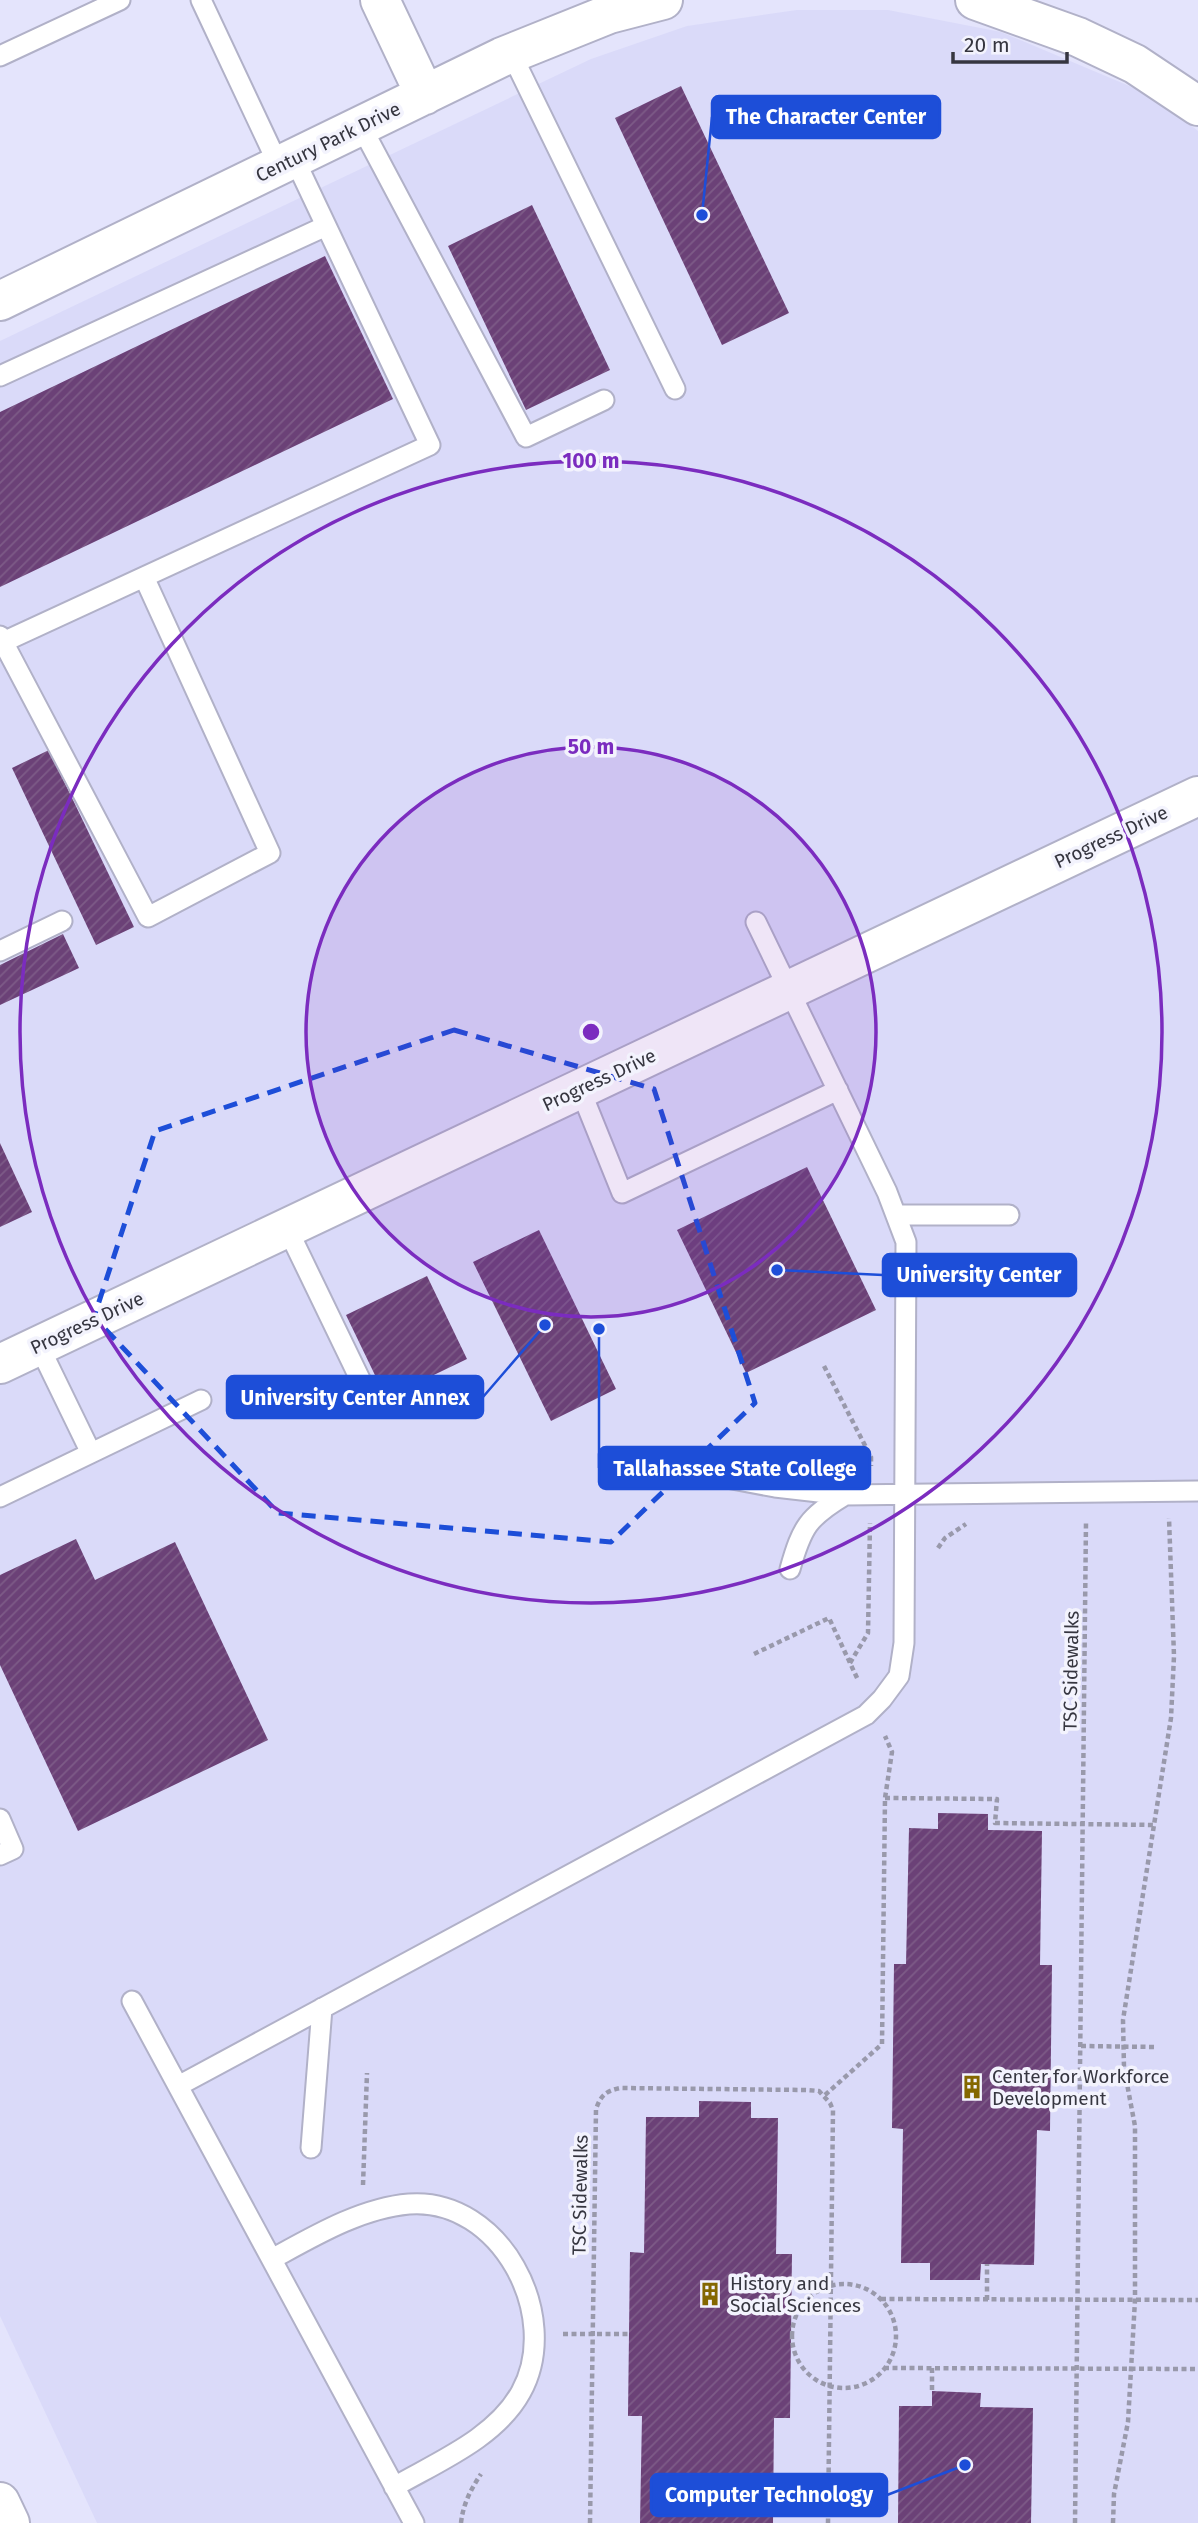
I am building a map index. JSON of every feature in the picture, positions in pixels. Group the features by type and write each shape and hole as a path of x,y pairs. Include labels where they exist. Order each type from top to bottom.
{"street":[{"path":"380,0 425,95"},
{"name":"Century Park Drive","path":"0,301 511,53 598,18 663,0"},
{"path":"975,0 1089,42 1135,64 1198,106"},
{"name":"Progress Drive","path":"0,1364 1198,796"},
{"path":"0,2502 10,2523"}],"lane":[{"path":"0,56 120,0"},
{"path":"144,577 270,853 148,917 2,639 144,577 430,445 326,226 286,162 201,0"},
{"path":"511,53 675,389"},
{"path":"361,126 526,437 604,400"},
{"path":"0,376 326,226"},
{"path":"0,951 61,921"},
{"path":"178,2085 873,1709 899,1676 904,1643 906,1242 887,1192 756,922"},
{"path":"580,1089 622,1193 838,1090"},
{"path":"896,1216 1009,1215"},
{"path":"287,1228 373,1406"},
{"path":"39,1346 91,1453"},
{"path":"0,1497 201,1400"},
{"path":"727,1478 845,1495 1198,1492"},
{"path":"790,1569 801,1534 820,1510 845,1495"},
{"path":"0,1819 13,1849 0,1856"},
{"path":"132,2001 414,2523"},
{"path":"312,2147 321,2008"},
{"path":"272,2259 327,2229 379,2210 409,2204 439,2204 482,2227 500,2243 521,2276 531,2308 534,2347 530,2372 520,2394 498,2421 468,2444 394,2487"}],"path":[{"path":"824,1366 871,1457 868,1633 850,1663"},
{"path":"1113,2523 1114,2494 1128,2422 1135,2300 1135,2126 1125,2068 1123,2020 1171,1718 1174,1656 1169,1517"},
{"name":"TSC Sidewalks","path":"1075,2523 1087,1518"},
{"path":"754,1654 829,1618 892,1752 885,1798 882,2044 825,2095 834,2110 828,2523"},
{"path":"885,1798 997,1799 995,1823 1155,1825"},
{"path":"1081,2046 1156,2047"},
{"path":"367,2074 363,2185 374,2183"},
{"name":"TSC Sidewalks","path":"590,2523 596,2109 599,2099 607,2091 620,2088 807,2090 819,2091 825,2095"},
{"path":"987,2264 987,2300"},
{"path":"847,2283 861,2286 881,2299 889,2309 895,2326 895,2345 889,2362 877,2376 862,2385 844,2388 812,2377 800,2363 793,2346 792,2328 801,2307 813,2294 831,2285 847,2283"},
{"path":"881,2299 1198,2300"},
{"path":"562,2323 562,2338 592,2334 629,2334"},
{"path":"883,2368 1198,2369"},
{"path":"932,2368 932,2392"},
{"path":"461,2523 470,2490 483,2470"}],"highlighted area":[{"path":"454,1030 654,1089 755,1403 611,1542 278,1513 94,1317 155,1131"}],"shaded area":[{"path":"797,10 888,10 1001,32 1153,96 1198,131 1198,2523 97,2523 0,2316 0,341 591,59 687,26"}],"building":[{"path":"681,86 789,313 722,345 615,118"},
{"path":"532,205 610,370 526,410 448,246"},
{"path":"325,256 393,399 0,587 0,412"},
{"path":"49,750 134,927 96,945 12,768"},
{"path":"63,934 79,968 0,1005 0,965"},
{"path":"0,1143 32,1212 0,1227"},
{"path":"807,1167 876,1310 746,1373 677,1230"},
{"path":"539,1230 616,1389 551,1421 473,1262"},
{"path":"427,1276 467,1359 386,1398 346,1315"},
{"path":"76,1539 95,1580 175,1542 268,1740 78,1831 0,1665 0,1575"},
{"name":"Center for Workforce Development","path":"938,1813 988,1814 988,1830 1042,1831 1040,1965 1052,1965 1050,2131 1037,2130 1034,2265 981,2264 980,2280 930,2280 930,2263 901,2263 903,2129 892,2128 894,1964 906,1964 909,1828 938,1829"},
{"name":"History and Social Sciences","path":"699,2101 751,2102 751,2118 778,2118 776,2254 792,2254 790,2418 774,2418 773,2523 640,2523 642,2416 628,2416 630,2252 644,2253 646,2117 699,2117"},
{"path":"932,2391 981,2393 980,2407 1033,2408 1031,2523 898,2523 899,2406 932,2406"}],"place":[{"name":"The Character Center","path":"702,215"},
{"name":"University Center","path":"777,1270"},
{"name":"University Center Annex","path":"545,1325"},
{"name":"Tallahassee State College","path":"599,1329"},
{"name":"Center for Workforce Development","path":"972,2087"},
{"name":"History and Social Sciences","path":"710,2294"},
{"name":"Computer Technology","path":"965,2465"}]}
